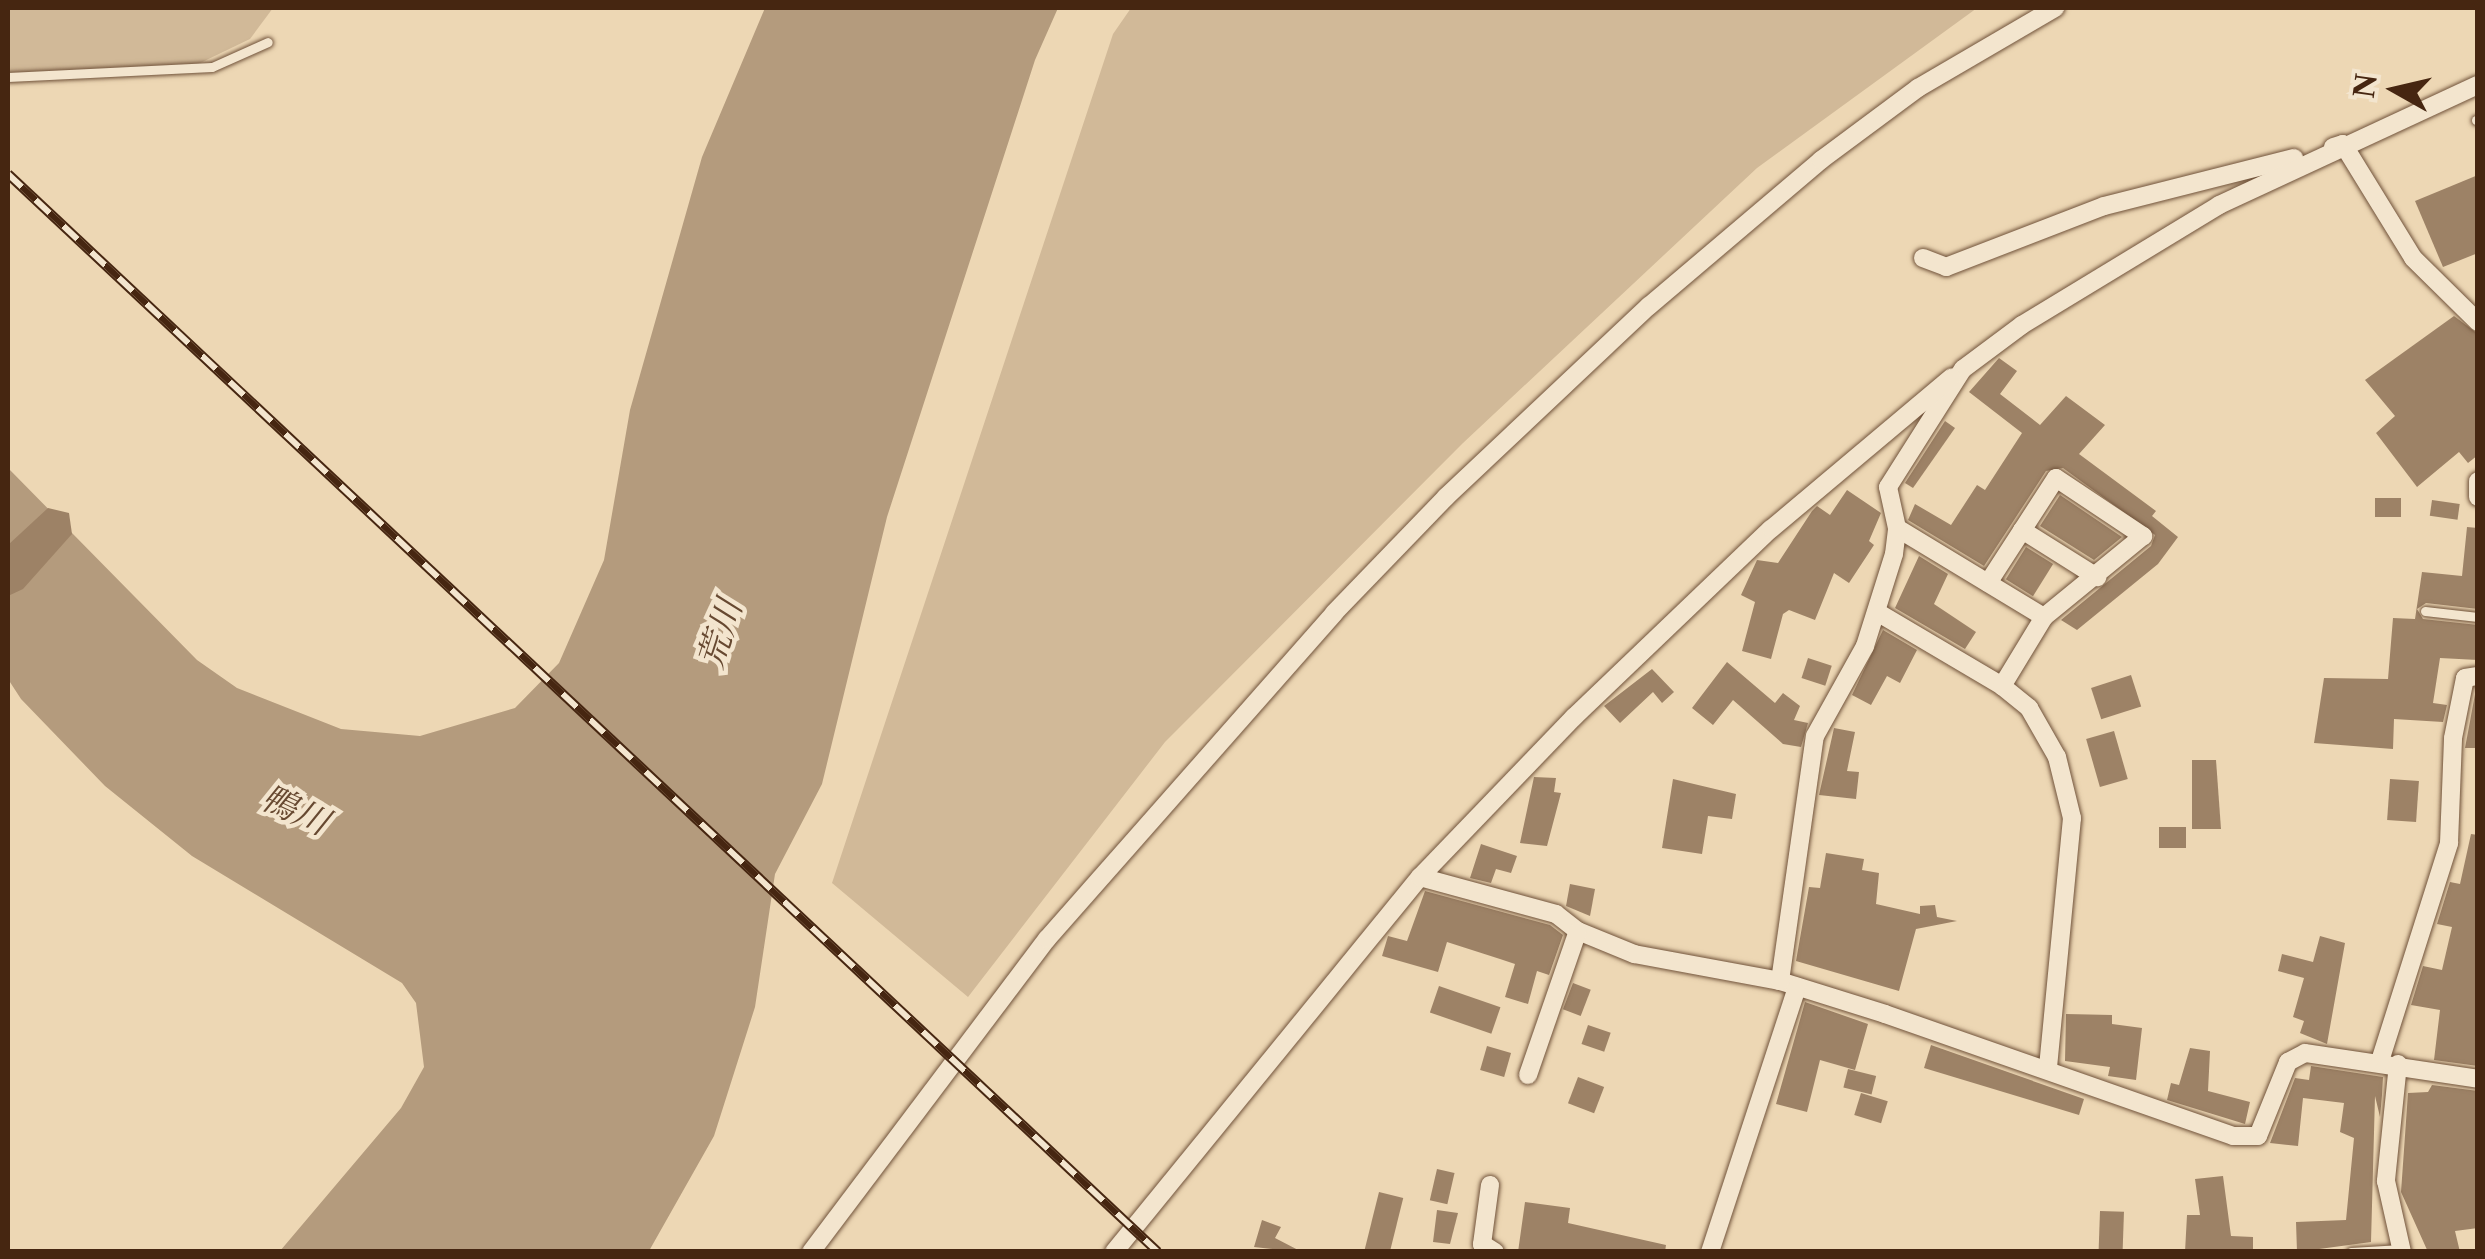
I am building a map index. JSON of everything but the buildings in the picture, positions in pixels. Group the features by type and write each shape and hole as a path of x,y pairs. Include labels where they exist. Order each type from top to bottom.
{"street":[{"path":"811,1252 1047,939 1322,626 1446,497 1609,342 1821,160 1918,88 2055,8"},
{"path":"1114,1252 1420,877 1574,717 1771,529 1963,369 2022,325 2219,205 2343,144 2478,85"},
{"path":"1924,258 1946,267 2104,206 2343,144"},
{"path":"2343,144 2413,258 2478,322"},
{"path":"1710,1252 1789,984 1816,736 1877,612 1897,528 1888,487 1963,369"},
{"path":"1988,583 2056,478 2143,536 2044,617 2002,686"},
{"path":"2478,482 2478,498"},
{"path":"1897,528 2044,617"},
{"path":"2022,530 2097,577"},
{"path":"1877,612 2002,686 2029,708 2057,757 2072,818 2048,1069"},
{"path":"2401,1250 2386,1181 2389,1063 2450,843 2452,738 2465,678 2478,676"},
{"path":"1420,877 1556,914 1578,932 1634,954 1789,984 2048,1069 2177,1121 2258,1136 2288,1062 2305,1053 2478,1079"},
{"path":"1528,1074 1578,932"},
{"path":"1490,1185 1482,1244 1495,1252"}],"lane":[{"path":"8,77 212,67 268,42"},
{"path":"2426,611 2478,617"},
{"path":"2351,1252 2401,1250"}],"shaded area":[{"path":"8,8 273,8 250,39 198,64 8,73"},
{"path":"1131,8 1977,8 1757,168 1463,443 1165,742 968,997 832,883 1113,34"}],"water":[{"path":"765,8 1058,8 1035,60 887,517 822,784 775,874 755,1007 714,1136 649,1251 280,1251 401,1108 424,1067 416,1003 402,983 192,856 105,786 21,699 8,679 8,468 197,660 237,688 341,729 420,736 515,708 559,663 604,560 630,410 702,157"}],"railway":[{"path":"8,174 1158,1252"}],"water label":[{"name":"荒川","path":"720,634"},
{"name":"鴨川","path":"295,810"}]}
